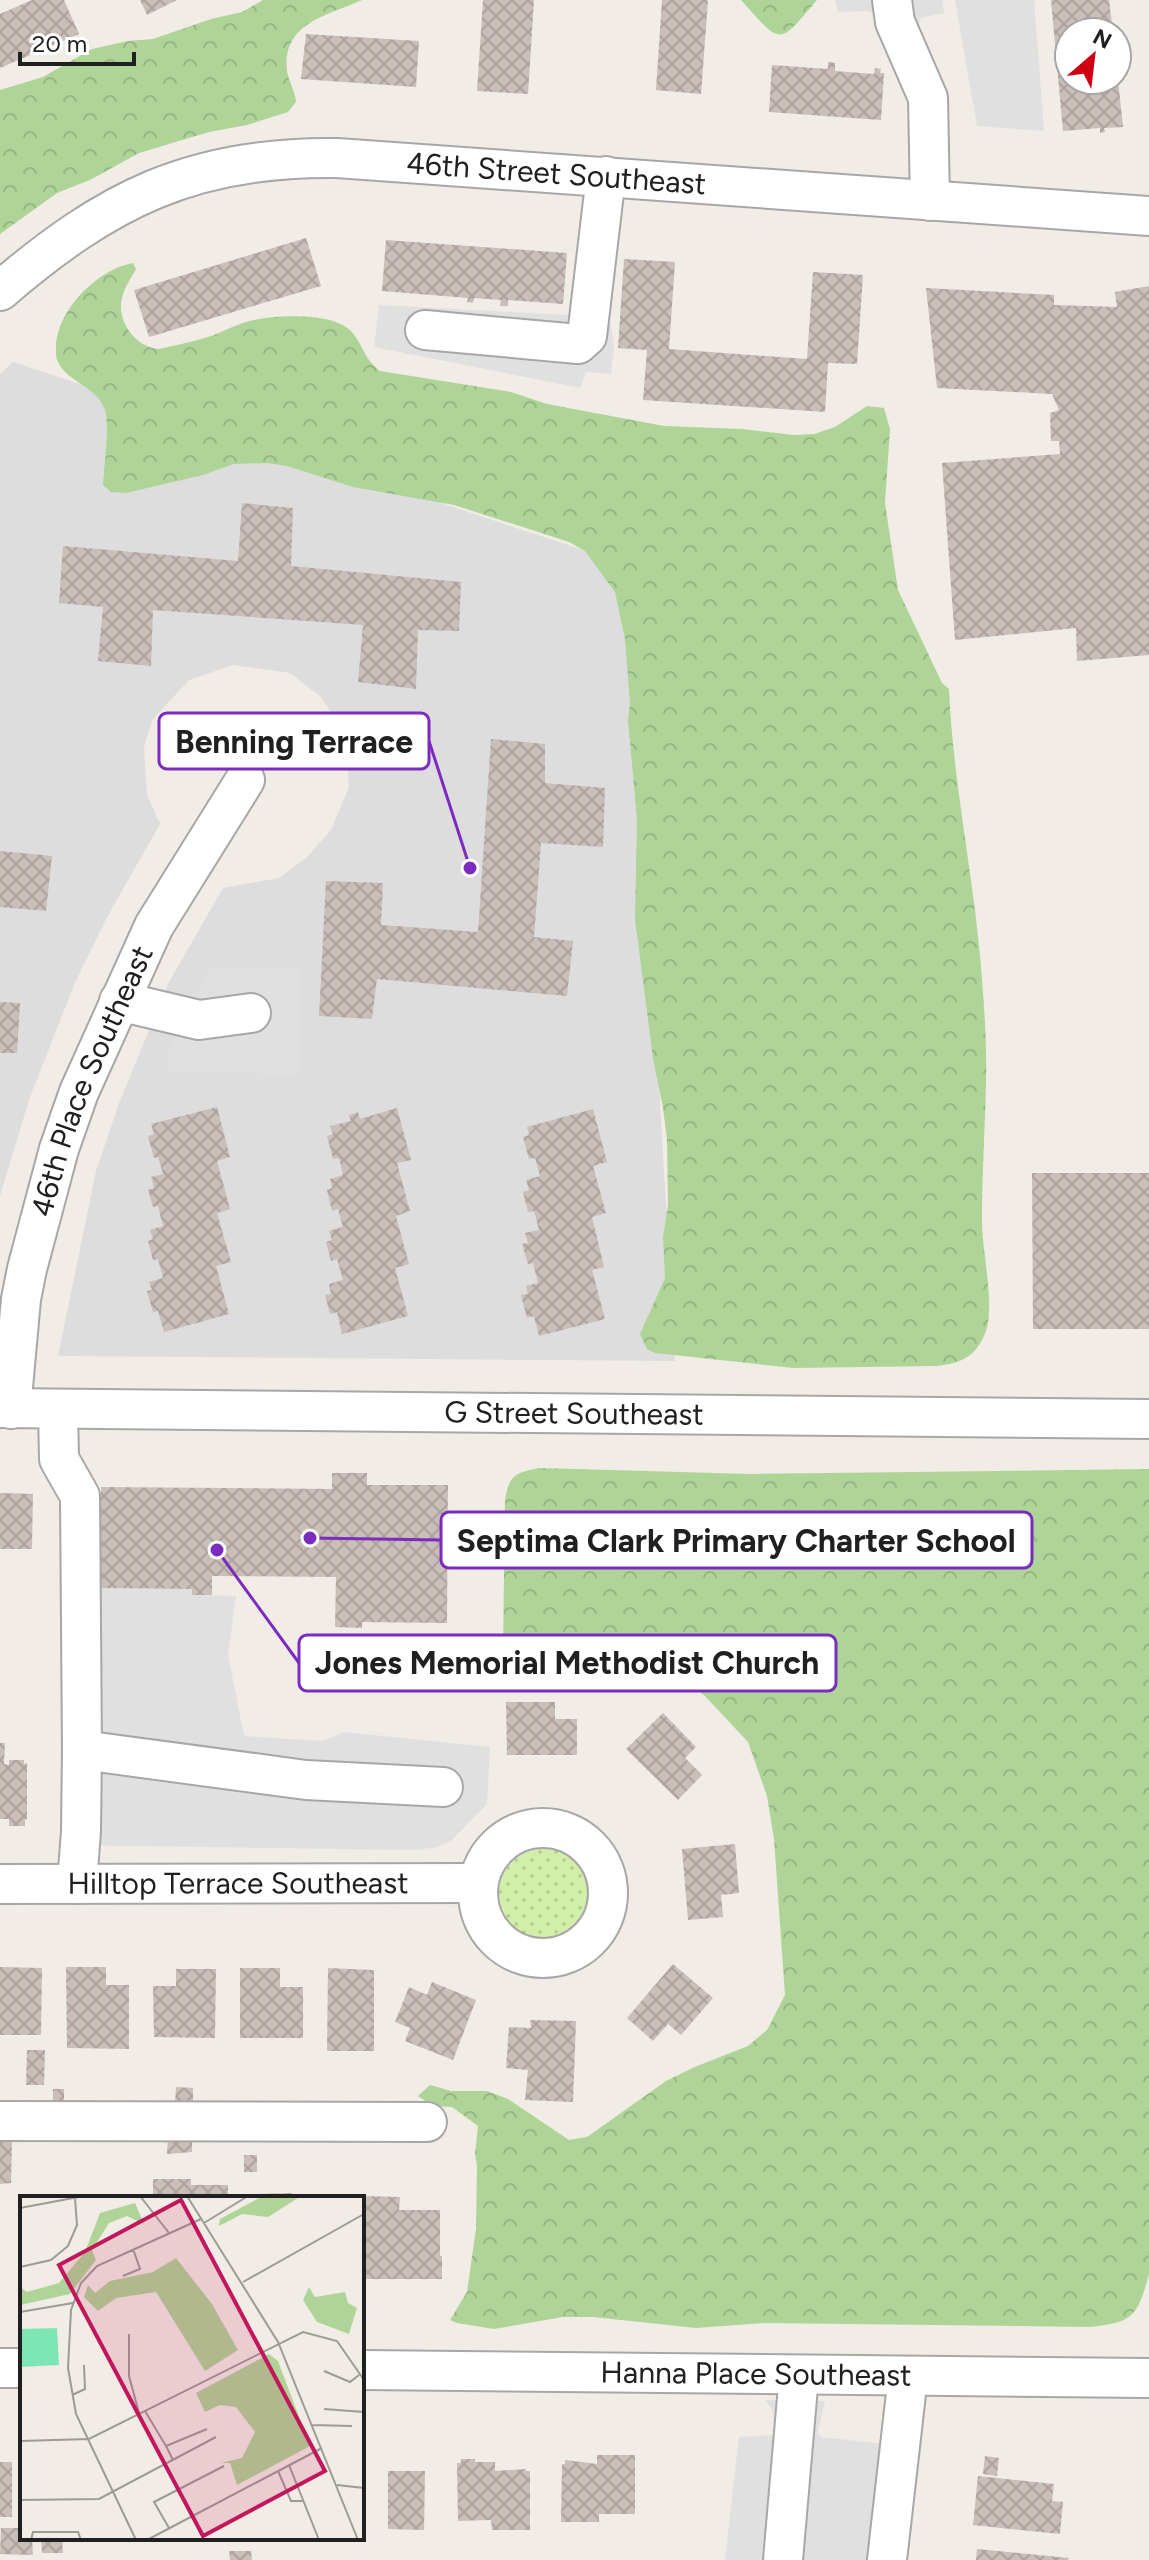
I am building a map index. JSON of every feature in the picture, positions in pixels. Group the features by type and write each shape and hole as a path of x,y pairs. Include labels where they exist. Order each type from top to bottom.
{"street":[{"path":"892,0 895,22 928,98 930,201"},
{"name":"46th Street Southeast","path":"0,291 61,241 117,206 176,180 240,164 294,158 337,158 606,176 1149,216"},
{"path":"425,330 578,344 587,336 606,176"},
{"name":"46th Place Southeast","path":"6,1408 21,1299 42,1209 79,1092 154,926 245,780"},
{"path":"119,1001 199,1020 251,1013"},
{"name":"G Street Southeast","path":"6,1408 1149,1419"},
{"path":"58,1409 59,1459 80,1496 82,1750 77,1884"},
{"path":"82,1750 306,1780 443,1787"},
{"name":"Hilltop Terrace Southeast","path":"0,1884 478,1883"},
{"path":"0,2121 427,2122"},
{"name":"Hanna Place Southeast","path":"364,2370 1149,2378"},
{"path":"783,2560 799,2375"},
{"path":"887,2560 908,2376"}],"shaded area":[{"path":"835,0 880,0 885,18 867,11 838,12"},
{"path":"906,0 942,0 944,13 921,18 915,31"},
{"path":"955,0 1034,0 1044,131 977,126"},
{"path":"379,305 567,315 609,314 614,347 611,374 586,372 580,388 374,347"},
{"path":"13,362 629,565 675,1361 58,1356 96,1171 119,1103 169,982 223,888 279,878 306,858 331,830 349,787 344,733 321,697 290,673 233,665 189,680 153,719 144,746 147,795 160,824 106,919 74,985 29,1100 0,1196 0,374"},
{"path":"301,968 299,1074 167,1072 169,1047 209,969"},
{"path":"97,1588 192,1589 193,1595 236,1596 228,1655 244,1736 323,1741 344,1732 490,1747 487,1804 452,1840 438,1847 416,1850 66,1845"},
{"path":"765,2400 825,2401 818,2432 821,2437 883,2444 869,2560 725,2560 739,2437 774,2435 773,2411"}],"green space":[{"path":"263,0 362,0 309,24 292,42 287,55 287,71 296,102 288,112 139,153 90,180 57,193 0,234 0,90 43,77 92,49 153,39 242,12"},
{"path":"741,0 817,0 794,26 786,33 779,34 765,26"},
{"path":"133,263 136,269 123,294 122,316 136,338 159,349 214,335 254,320 314,317 346,327 380,371 511,392 547,404 664,426 814,434 835,427 867,406 884,408 890,429 885,503 898,590 942,683 949,689 981,966 986,1068 982,1222 989,1307 986,1331 973,1353 953,1363 936,1366 793,1368 655,1353 647,1349 640,1334 665,1278 663,1237 668,1205 667,1140 635,919 637,820 628,720 630,703 625,639 615,592 585,551 569,542 454,505 353,487 287,466 234,464 203,475 126,493 111,492 103,485 107,435 105,410 96,395 63,369 56,350 62,321 80,295 105,274"},
{"path":"539,1468 750,1474 1149,1469 1149,2274 1141,2300 1132,2315 1116,2323 1090,2327 765,2323 696,2328 593,2317 563,2317 494,2329 450,2320 467,2292 476,2229 475,2154 478,2126 452,2107 433,2106 418,2096 430,2085 451,2091 487,2091 508,2099 569,2140 587,2137 666,2081 748,2046 767,2030 785,1995 774,1839 767,1796 748,1742 704,1695 676,1677 634,1661 555,1647 517,1658 503,1653 505,1500 514,1476"},
{"path":"544,1849 561,1853 576,1862 585,1877 589,1894 585,1911 576,1926 561,1935 544,1939 527,1935 512,1926 503,1911 499,1894 503,1877 512,1862 527,1853"}],"building":[{"path":"32,0 64,0 79,34 0,68 0,14"},
{"path":"140,0 177,0 147,15"},
{"path":"483,0 534,0 528,94 477,91"},
{"path":"662,0 708,0 701,94 656,90"},
{"path":"1051,0 1109,0 1111,16 1053,16 1053,22"},
{"path":"306,34 419,41 416,87 301,79"},
{"path":"828,62 835,63 835,71 874,74 875,68 881,69 880,73 884,73 881,120 769,112 772,65 828,69"},
{"path":"1060,96 1120,96 1123,127 1104,128 1105,132 1100,133 1100,128 1063,131"},
{"path":"306,238 321,286 149,337 134,290"},
{"path":"386,240 567,253 563,304 508,300 508,306 500,306 501,300 474,298 473,303 467,302 468,298 382,291"},
{"path":"624,259 675,262 669,349 807,359 813,272 863,275 857,364 828,363 825,412 643,400 647,350 618,348"},
{"path":"1149,286 1149,655 1077,661 1076,628 955,640 942,463 1060,454 1059,441 1051,441 1050,413 1059,410 1052,394 937,388 926,288 1054,295 1054,305 1117,307 1115,292"},
{"path":"242,503 293,508 291,566 461,582 459,631 418,630 416,689 358,682 363,625 153,610 151,666 98,661 103,607 59,603 63,546 238,561"},
{"path":"491,739 545,744 545,783 605,788 603,847 541,843 534,937 573,941 567,996 377,979 372,1019 319,1016 326,881 383,883 381,925 478,932"},
{"path":"0,851 52,856 46,911 0,907"},
{"path":"0,1002 20,1003 17,1053 0,1053"},
{"path":"217,1107 230,1157 217,1161 230,1209 217,1213 231,1262 216,1266 229,1314 164,1332 158,1311 153,1312 147,1291 152,1290 149,1282 163,1278 158,1259 153,1260 148,1241 153,1239 150,1230 163,1226 158,1206 153,1207 148,1190 154,1188 151,1177 163,1174 158,1157 154,1158 148,1136 154,1134 151,1124"},
{"path":"397,1108 411,1160 397,1163 410,1211 396,1216 409,1264 395,1268 408,1316 342,1334 337,1312 330,1314 325,1295 331,1294 329,1284 343,1280 337,1259 331,1261 326,1242 332,1240 329,1231 343,1227 338,1209 332,1211 327,1190 332,1188 330,1179 343,1175 339,1158 333,1159 327,1136 333,1134 330,1126 351,1121 349,1115 358,1112 360,1119"},
{"path":"593,1109 607,1162 593,1166 606,1213 592,1217 604,1267 592,1270 605,1319 539,1336 534,1316 527,1318 521,1295 528,1294 526,1286 538,1283 533,1263 528,1264 522,1244 528,1243 525,1233 539,1230 534,1211 528,1212 523,1192 529,1190 526,1180 540,1176 535,1158 529,1159 523,1137 529,1135 527,1127"},
{"path":"1032,1173 1149,1173 1149,1329 1033,1329"},
{"path":"332,1473 367,1473 367,1485 448,1485 447,1623 362,1622 362,1628 335,1627 336,1577 212,1576 212,1595 192,1595 192,1589 101,1588 101,1487 332,1489"},
{"path":"0,1493 33,1494 32,1549 0,1549"},
{"path":"506,1702 555,1702 555,1719 577,1719 577,1755 507,1755"},
{"path":"663,1713 696,1747 685,1758 702,1775 678,1800 626,1749"},
{"path":"0,1743 5,1743 4,1764 9,1765 9,1760 24,1760 24,1764 27,1763 25,1826 9,1826 9,1819 0,1819"},
{"path":"735,1844 739,1893 721,1895 723,1917 688,1920 682,1849"},
{"path":"673,1964 713,1998 681,2035 668,2024 653,2041 627,2018"},
{"path":"0,1967 42,1968 41,2035 0,2035"},
{"path":"66,1967 106,1967 106,1985 129,1985 129,2049 67,2048"},
{"path":"240,1968 280,1968 280,1987 303,1987 303,2038 240,2038"},
{"path":"328,1968 374,1970 374,2051 327,2051"},
{"path":"176,1969 216,1969 215,2038 154,2037 153,1986 176,1986"},
{"path":"432,1982 476,2000 453,2060 405,2041 410,2028 395,2022 409,1987 427,1995"},
{"path":"530,2020 576,2021 573,2102 525,2100 528,2070 506,2068 509,2027 531,2028"},
{"path":"27,2050 45,2050 44,2085 26,2085"},
{"path":"176,2087 193,2088 193,2105 175,2104"},
{"path":"53,2089 64,2089 64,2103 53,2103"},
{"path":"192,2135 192,2152 167,2154 168,2136"},
{"path":"12,2139 11,2183 0,2184 0,2140"},
{"path":"244,2155 257,2155 257,2172 244,2172"},
{"path":"153,2179 191,2179 191,2185 228,2185 228,2196 153,2196"},
{"path":"292,2193 293,2196 258,2196"},
{"path":"365,2196 400,2197 399,2210 440,2210 442,2279 364,2279"},
{"path":"597,2455 635,2455 635,2514 599,2514 599,2522 561,2522 562,2464 565,2460 597,2464"},
{"path":"985,2456 999,2458 997,2476 983,2474"},
{"path":"461,2459 495,2462 495,2471 530,2471 530,2530 492,2530 491,2520 458,2521 457,2463 461,2463"},
{"path":"0,2462 12,2462 12,2517 0,2517"},
{"path":"388,2471 425,2471 424,2530 388,2529"},
{"path":"978,2476 1054,2484 1052,2501 1063,2502 1060,2534 973,2525"},
{"path":"1,2528 20,2528 20,2540 32,2540 33,2555 0,2554"},
{"path":"41,2540 62,2540 63,2553 42,2553"},
{"path":"977,2549 1069,2558 976,2560"},
{"path":"229,2551 251,2551 252,2560 230,2560"}],"place":[{"name":"Benning Terrace","path":"470,868"},
{"name":"Septima Clark Primary Charter School","path":"310,1538"},
{"name":"Jones Memorial Methodist Church","path":"217,1550"}]}
